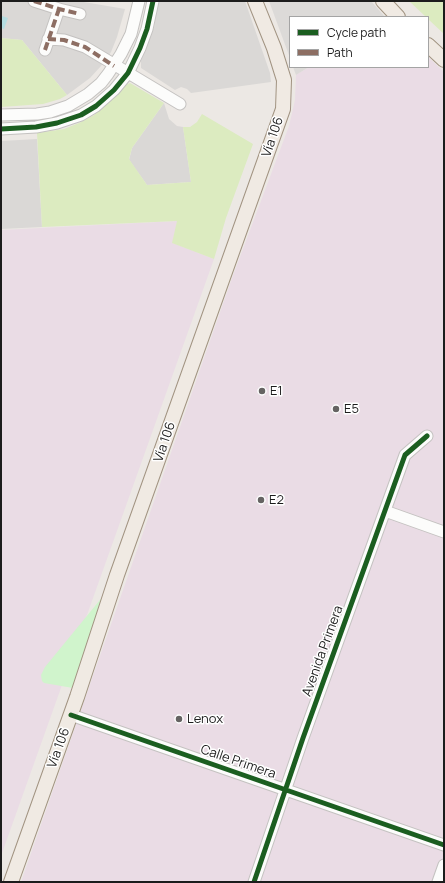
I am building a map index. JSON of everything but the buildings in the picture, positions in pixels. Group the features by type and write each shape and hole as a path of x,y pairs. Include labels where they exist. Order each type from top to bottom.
{"main road":[{"name":"Vía 106","path":"11,882 71,715 117,575 283,109 284,80 274,48 255,1"},
{"path":"383,1 397,16"},
{"path":"429,46 444,60"}],"street":[{"path":"34,1 80,14"},
{"path":"1,115 38,114 50,112 76,102 100,83 114,66 126,47 139,1"},
{"path":"1,129 36,127 69,120 96,106 114,90 128,73 140,48 147,28 153,1"},
{"path":"44,50 59,9"},
{"path":"48,39 64,40 85,47 114,66 180,104"},
{"name":"Avenida Primera","path":"254,882 285,790 405,455 427,436"},
{"path":"385,511 444,532"},
{"name":"Calle Primera","path":"71,715 444,846"},
{"path":"438,882 444,865"}],"shaded area":[{"path":"1,1 78,1 125,9 111,52 90,78 67,95 22,40 1,38"},
{"path":"158,1 245,1 270,73 271,82 191,93 187,89 181,87 175,90 141,68 141,60 154,27"},
{"path":"269,1 371,1 384,16 289,16 289,55"},
{"path":"429,58 444,72 444,882 21,882 231,281 289,126 295,100 296,75 307,68 429,68"},
{"path":"293,68 307,68 296,75"},
{"path":"164,103 169,119 177,126 183,127 191,182 147,185 129,160 132,148"},
{"path":"37,139 42,227 1,229 1,141"},
{"path":"178,221 173,243 214,259 1,856 1,230"}],"green space":[{"path":"409,1 444,1 444,34 429,20 429,16 425,16"},
{"path":"1,38 22,40 67,95 60,99 43,104 1,107"},
{"path":"130,83 164,103 132,148 129,159 147,185 191,182 183,127 190,127 197,122 202,114 253,144 226,218 214,259 172,243 177,221 42,227 37,133 64,129 94,115 125,85"},
{"path":"104,595 73,688 44,683 41,675 45,667"}],"water":[{"path":"2,16 8,18 4,29 1,28"}],"marked path":[{"path":"34,1 80,14"},
{"path":"45,50 59,9"},
{"path":"48,39 64,40 85,47 114,66"}],"cycle path":[{"path":"1,129 36,127 57,123 81,115 96,106 114,90 128,73 147,29 153,1"},
{"path":"254,882 303,738 405,455 427,436"},
{"path":"71,715 444,845"}],"place":[{"name":"E1","path":"262,391"},
{"name":"E5","path":"336,409"},
{"name":"E2","path":"261,500"},
{"name":"Lenox","path":"179,719"}]}
